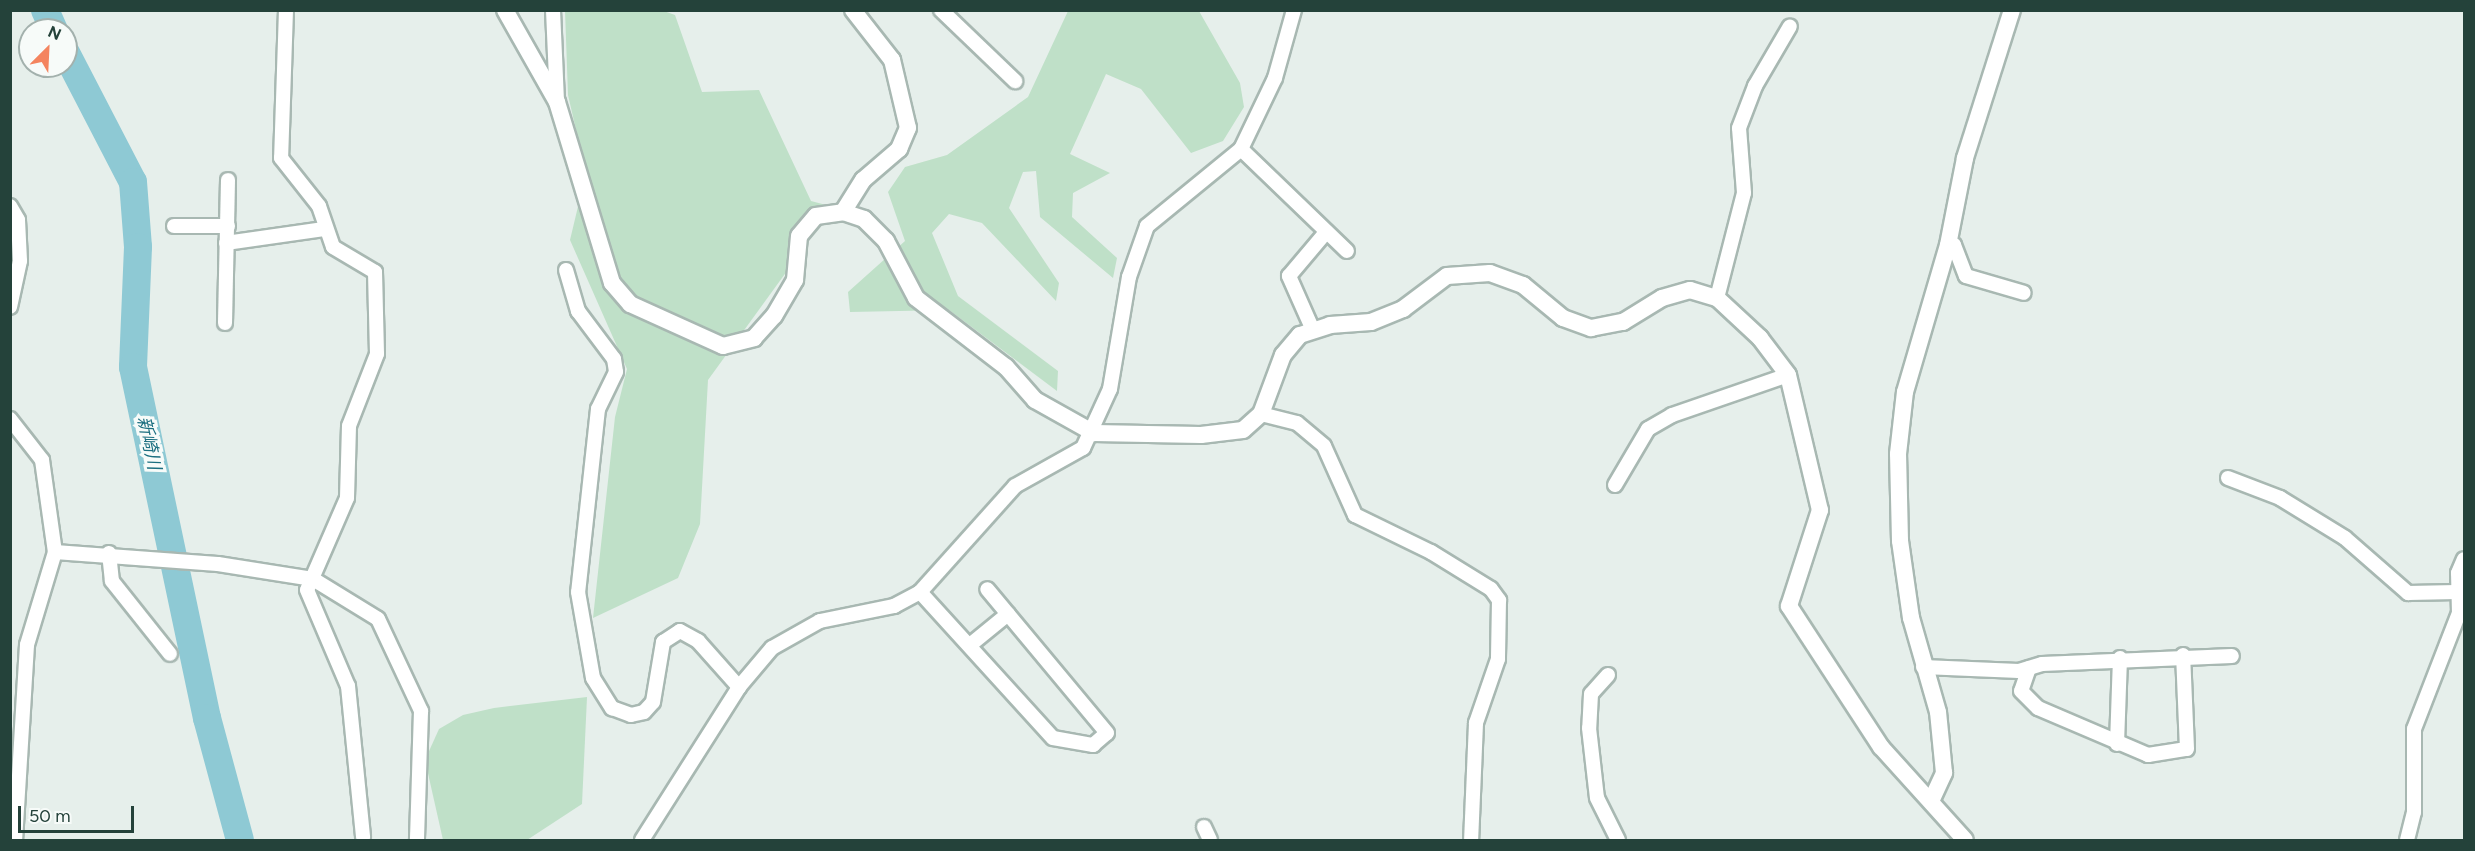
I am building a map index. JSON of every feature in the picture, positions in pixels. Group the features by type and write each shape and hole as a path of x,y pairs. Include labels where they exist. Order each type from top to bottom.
{"street":[{"path":"286,10 278,146 285,169 319,206 324,229 344,257 375,272 377,354 349,426 347,498 307,590 348,686 363,837"},
{"path":"505,10 557,102 612,283 630,304 723,346 754,338 774,316 795,280 799,236 816,216 843,212 864,219 886,241 916,298 1006,367 1035,400 1094,433 1201,435 1242,430 1261,414 1283,355 1312,328 1371,322 1403,309 1447,276 1490,273 1523,285 1563,318 1591,328 1623,322 1662,298 1690,290 1718,298 1760,338 1788,375 1820,510 1789,606 1881,747 1932,799 1965,840"},
{"path":"553,10 557,102"},
{"path":"843,212 862,180 899,148 908,128 892,60 853,10"},
{"path":"941,10 1015,81"},
{"path":"642,840 739,687 772,648 810,626 894,606 920,592 1014,486 1078,454 1094,433 1110,389 1129,277 1147,226 1241,149 1275,78 1294,10"},
{"path":"1932,799 1944,773 1938,712 1923,667 1900,542 1898,454 1905,392 1948,245 1965,158 2013,10"},
{"path":"1718,298 1744,194 1739,128 1755,86 1790,26"},
{"path":"1241,149 1347,251"},
{"path":"225,322 228,180"},
{"path":"10,206 18,220 20,261 10,307"},
{"path":"174,226 228,226"},
{"path":"226,243 324,229"},
{"path":"1312,328 1289,276 1326,232"},
{"path":"1948,245 1954,245 1966,276 2024,293"},
{"path":"566,270 578,311 614,359 616,372 598,409 578,592 593,678 612,708 631,715 644,712 653,702 663,642 680,631 699,641 739,687"},
{"path":"1615,485 1648,429 1672,415 1788,375"},
{"path":"1261,414 1298,423 1324,446 1355,515 1431,552 1491,589 1499,600 1498,659 1476,723 1471,840"},
{"path":"10,419 42,460 55,552 27,645 15,840"},
{"path":"2228,478 2280,498 2345,538 2408,593 2457,592"},
{"path":"55,552 109,553 204,563 313,579 378,619 421,711 417,840"},
{"path":"109,553 112,581 170,654"},
{"path":"2407,840 2413,828 2414,729 2459,613 2457,592 2464,559"},
{"path":"920,592 1053,738 1093,745 1107,733 987,590"},
{"path":"970,645 1008,614"},
{"path":"1923,667 2029,668 2120,658 2183,655 2232,656"},
{"path":"2029,668 2021,691 2038,708 2117,744 2148,755 2187,749 2183,655"},
{"path":"2117,744 2120,658"},
{"path":"1608,675 1591,694 1589,728 1597,798 1618,840"}],"green space":[{"path":"661,10 675,15 702,92 759,90 811,201 826,205 803,249 708,380 700,524 678,578 593,618 615,417 627,369 570,240 586,173 568,95 565,11"},
{"path":"1068,11 1199,11 1240,83 1244,107 1223,141 1191,153 1141,89 1106,74 1070,154 1110,173 1073,193 1072,217 1117,258 1113,278 1040,217 1036,171 1023,172 1009,208 1059,283 1056,301 982,223 949,214 932,233 958,296 1058,371 1057,391 949,310 850,312 848,292 905,241 888,192 905,167 947,155 1028,97"},
{"path":"587,697 582,804 527,840 443,840 425,760 439,729 463,715 494,708"}],"waterway":[{"name":"新崎川","path":"45,10 49,18"},
{"name":"新崎川","path":"78,76 133,182 138,247 133,367 207,718 240,840"}]}
